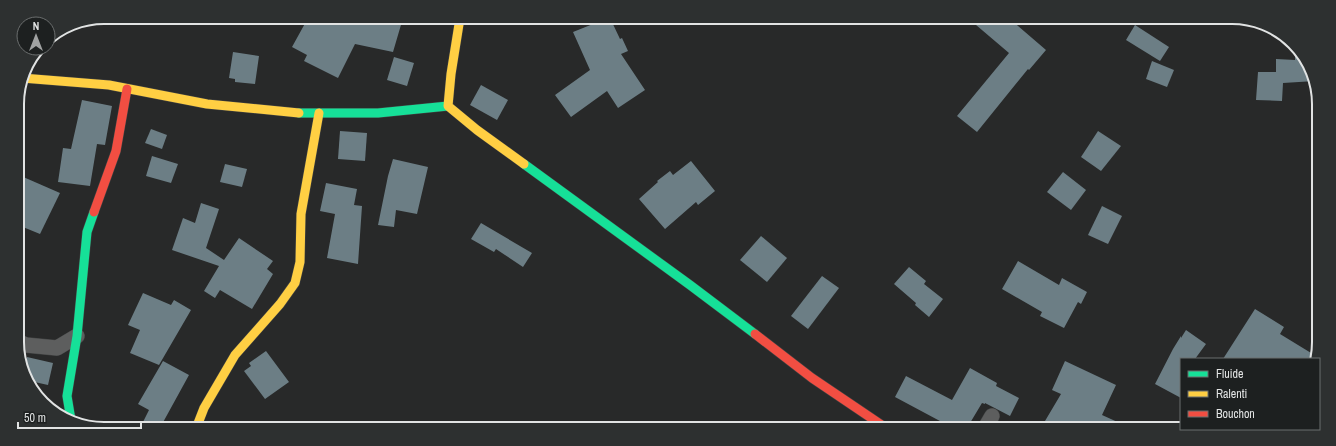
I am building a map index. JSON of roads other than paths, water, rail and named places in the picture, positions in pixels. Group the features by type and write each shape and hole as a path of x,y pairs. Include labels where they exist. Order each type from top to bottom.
{"street":[{"path":"448,106 451,74 459,24"},
{"path":"28,79 109,85 207,104 290,113 378,113 448,106 477,130 690,285 812,378 877,422"},
{"path":"70,415 67,396 77,336 86,232 116,152 127,89"},
{"path":"199,422 204,408 235,355 280,304 295,283 300,262 301,214 319,113"},
{"path":"24,344 57,348 77,336"}]}
